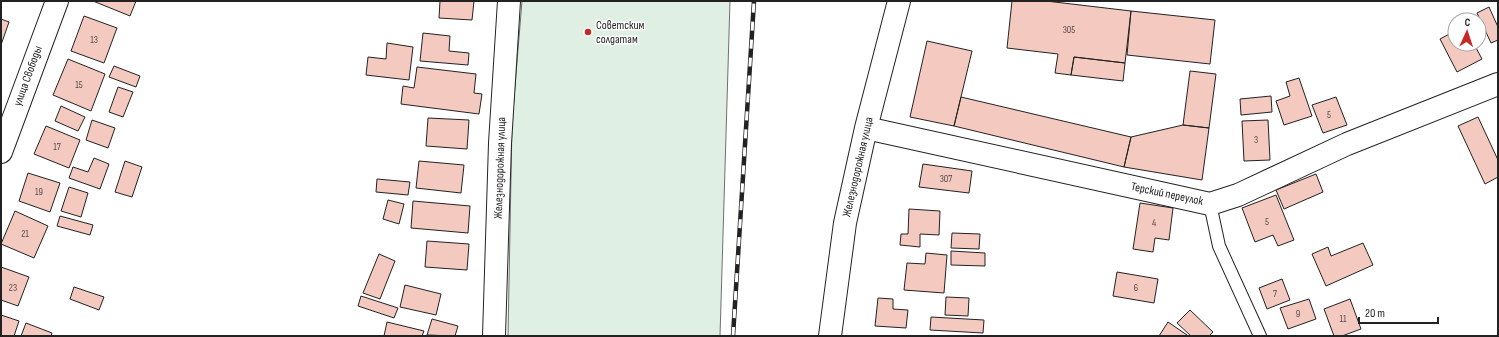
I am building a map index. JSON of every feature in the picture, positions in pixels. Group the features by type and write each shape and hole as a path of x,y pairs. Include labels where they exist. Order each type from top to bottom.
{"street":[{"name":"улица Свободы","path":"1,152 57,1"},
{"name":"Железнодорожная улица","path":"494,336 500,143 509,1"},
{"name":"Железнодорожная улица","path":"830,336 845,223 866,128 899,1"},
{"name":"Терский переулок","path":"866,128 1210,204 1238,195 1347,144 1498,84"}],"lane":[{"path":"1210,204 1219,246 1260,336"}],"green space":[{"path":"522,1 730,1 720,336 508,336 512,123"}],"building":[{"path":"93,1 136,1 130,16"},
{"path":"440,1 474,1 472,20 439,18"},
{"path":"1012,1 1046,1 1131,11 1125,63 1074,57 1071,75 1055,73 1058,54 1007,48"},
{"path":"1489,7 1498,27 1498,40 1491,43 1487,34 1487,12 1479,12"},
{"path":"1131,11 1215,20 1210,64 1127,55"},
{"path":"84,16 117,28 104,63 71,51"},
{"path":"1,19 9,22 1,45"},
{"path":"423,33 450,36 449,51 469,53 468,65 420,61"},
{"path":"1447,35 1447,52 1478,52 1482,59 1457,72 1440,39"},
{"path":"927,41 972,51 954,126 910,117"},
{"path":"387,43 413,47 409,80 366,75 368,57 386,59"},
{"path":"1074,57 1125,63 1123,81 1071,75"},
{"path":"68,59 105,74 91,111 53,95"},
{"path":"114,66 140,76 136,87 109,77"},
{"path":"417,67 476,74 474,93 482,94 479,114 401,104 403,86 414,88"},
{"path":"1190,71 1216,74 1209,128 1183,125"},
{"path":"1299,78 1312,116 1284,125 1276,101 1290,96 1286,82"},
{"path":"118,87 133,92 123,117 109,112"},
{"path":"1271,96 1272,112 1241,115 1240,99"},
{"path":"961,97 1131,137 1124,167 954,126"},
{"path":"1336,97 1347,125 1323,133 1312,105"},
{"path":"61,106 85,117 78,131 55,121"},
{"path":"1478,117 1498,160 1498,177 1485,184 1458,126"},
{"path":"428,118 469,120 467,149 426,146"},
{"path":"92,120 115,128 108,148 86,140"},
{"path":"1268,120 1270,160 1244,161 1242,121"},
{"path":"1183,125 1209,128 1202,180 1124,167 1131,137"},
{"path":"46,126 80,140 69,168 34,154"},
{"path":"94,158 109,164 100,189 69,178 73,167 88,172"},
{"path":"125,161 142,167 132,197 115,192"},
{"path":"419,161 464,165 461,193 416,188"},
{"path":"923,164 972,171 969,193 919,187"},
{"path":"28,173 60,183 50,212 19,201"},
{"path":"1316,174 1323,192 1284,209 1276,190"},
{"path":"377,179 410,182 408,195 376,192"},
{"path":"69,187 88,193 81,217 61,211"},
{"path":"1276,195 1294,240 1278,246 1273,235 1255,242 1242,208"},
{"path":"388,200 404,204 399,224 383,219"},
{"path":"413,201 470,206 468,233 411,228"},
{"path":"1140,203 1173,208 1169,240 1155,238 1153,252 1133,249"},
{"path":"909,209 940,211 939,235 920,234 920,247 900,245 901,234 908,234"},
{"path":"15,211 48,226 34,258 1,244"},
{"path":"60,216 93,225 90,235 57,226"},
{"path":"952,233 980,234 979,249 951,248"},
{"path":"427,241 469,244 467,270 425,267"},
{"path":"1363,243 1373,265 1326,286 1312,254 1328,247 1331,256"},
{"path":"951,251 985,253 985,266 951,265"},
{"path":"926,253 947,255 944,293 904,290 907,263 925,264"},
{"path":"379,254 395,261 380,299 363,293"},
{"path":"1,267 29,277 18,306 1,300"},
{"path":"1117,272 1158,279 1154,303 1113,296"},
{"path":"1282,279 1290,300 1267,309 1259,288"},
{"path":"405,285 441,294 436,315 400,307"},
{"path":"74,287 104,297 99,310 70,299"},
{"path":"361,296 398,308 394,318 358,306"},
{"path":"946,297 969,298 968,316 945,315"},
{"path":"878,298 893,299 893,309 908,310 906,328 875,326"},
{"path":"1309,299 1316,319 1288,329 1280,308"},
{"path":"1350,299 1361,329 1342,336 1334,336 1324,309"},
{"path":"1190,310 1213,332 1209,336 1191,336 1177,323"},
{"path":"1,315 19,321 14,336 1,336"},
{"path":"931,317 984,320 983,333 930,330"},
{"path":"432,319 458,326 455,336 427,335"},
{"path":"387,322 424,331 422,336 384,336"},
{"path":"1168,322 1187,335 1187,336 1159,336"},
{"path":"26,323 52,333 51,336 21,336"}],"railway":[{"path":"733,336 754,1"}],"place":[{"name":"Советским солдатам","path":"588,32"}]}
